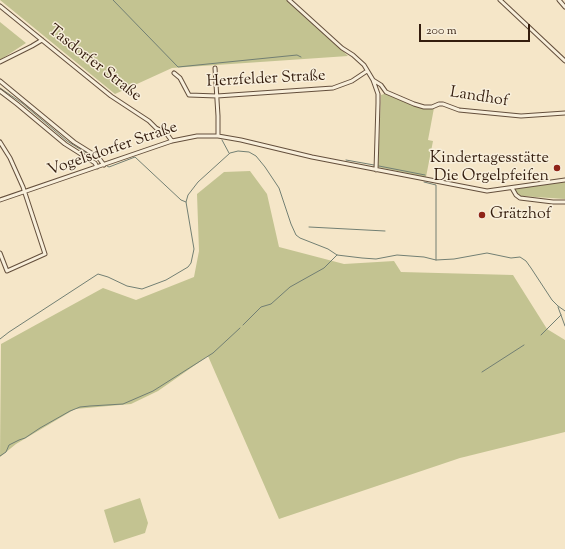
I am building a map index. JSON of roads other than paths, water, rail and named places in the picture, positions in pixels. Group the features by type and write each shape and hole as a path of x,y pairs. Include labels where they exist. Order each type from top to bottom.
{"street":[{"path":"289,0 342,48 354,55 364,65 373,80 378,94 376,170"},
{"path":"500,0 565,61"},
{"path":"558,0 565,6"},
{"name":"Tasdorfer Straße","path":"0,6 111,96 149,121 156,128 166,133 172,141"},
{"path":"0,62 42,40"},
{"path":"214,68 217,96 218,136"},
{"name":"Herzfelder Straße","path":"174,73 180,78 189,95 217,96 333,88 352,81 367,71"},
{"name":"Landhof","path":"373,80 381,85 386,92 424,107 432,107 443,104 459,110 486,114 521,116 565,113"},
{"path":"0,81 74,142 98,157 104,165"},
{"path":"0,91 65,144 95,163 97,167"},
{"name":"Vogelsdorfer Straße","path":"0,200 172,141 193,136 218,136 241,140 312,157 487,191 565,180"},
{"path":"0,142 10,158 24,192 45,254 7,271 0,254"},
{"path":"512,188 515,194 520,198 565,202"}],"waterway":[{"path":"113,0 178,67 297,55 301,57"},
{"path":"0,88 22,103 67,141 98,160"},
{"path":"222,140 229,153"},
{"path":"0,339 98,274 127,286 142,289 166,280 188,267 191,263 194,249 186,202 188,195 198,182 230,153 238,151 249,152 256,156 265,167 279,188 291,224 296,235 300,238 328,249 337,255 362,258 376,259 397,255 424,257 436,260 454,259 487,253 511,258 520,257 526,261 552,300 565,311"},
{"path":"107,166 109,167 135,157 181,200 186,202"},
{"path":"346,160 374,165"},
{"path":"379,166 425,175"},
{"path":"424,182 436,185 436,260"},
{"path":"309,227 385,231"},
{"path":"243,325 261,307 271,304 290,287 324,268 337,255"},
{"path":"558,307 565,326"},
{"path":"541,335 561,315"},
{"path":"0,456 6,452 9,445 25,438 70,411 80,407 123,404 153,391 213,353 240,328"},
{"path":"482,372 524,345"}],"place":[{"name":"Kindertagesstätte Die Orgelpfeifen","path":"557,168"},
{"name":"Grätzhof","path":"482,215"}]}
